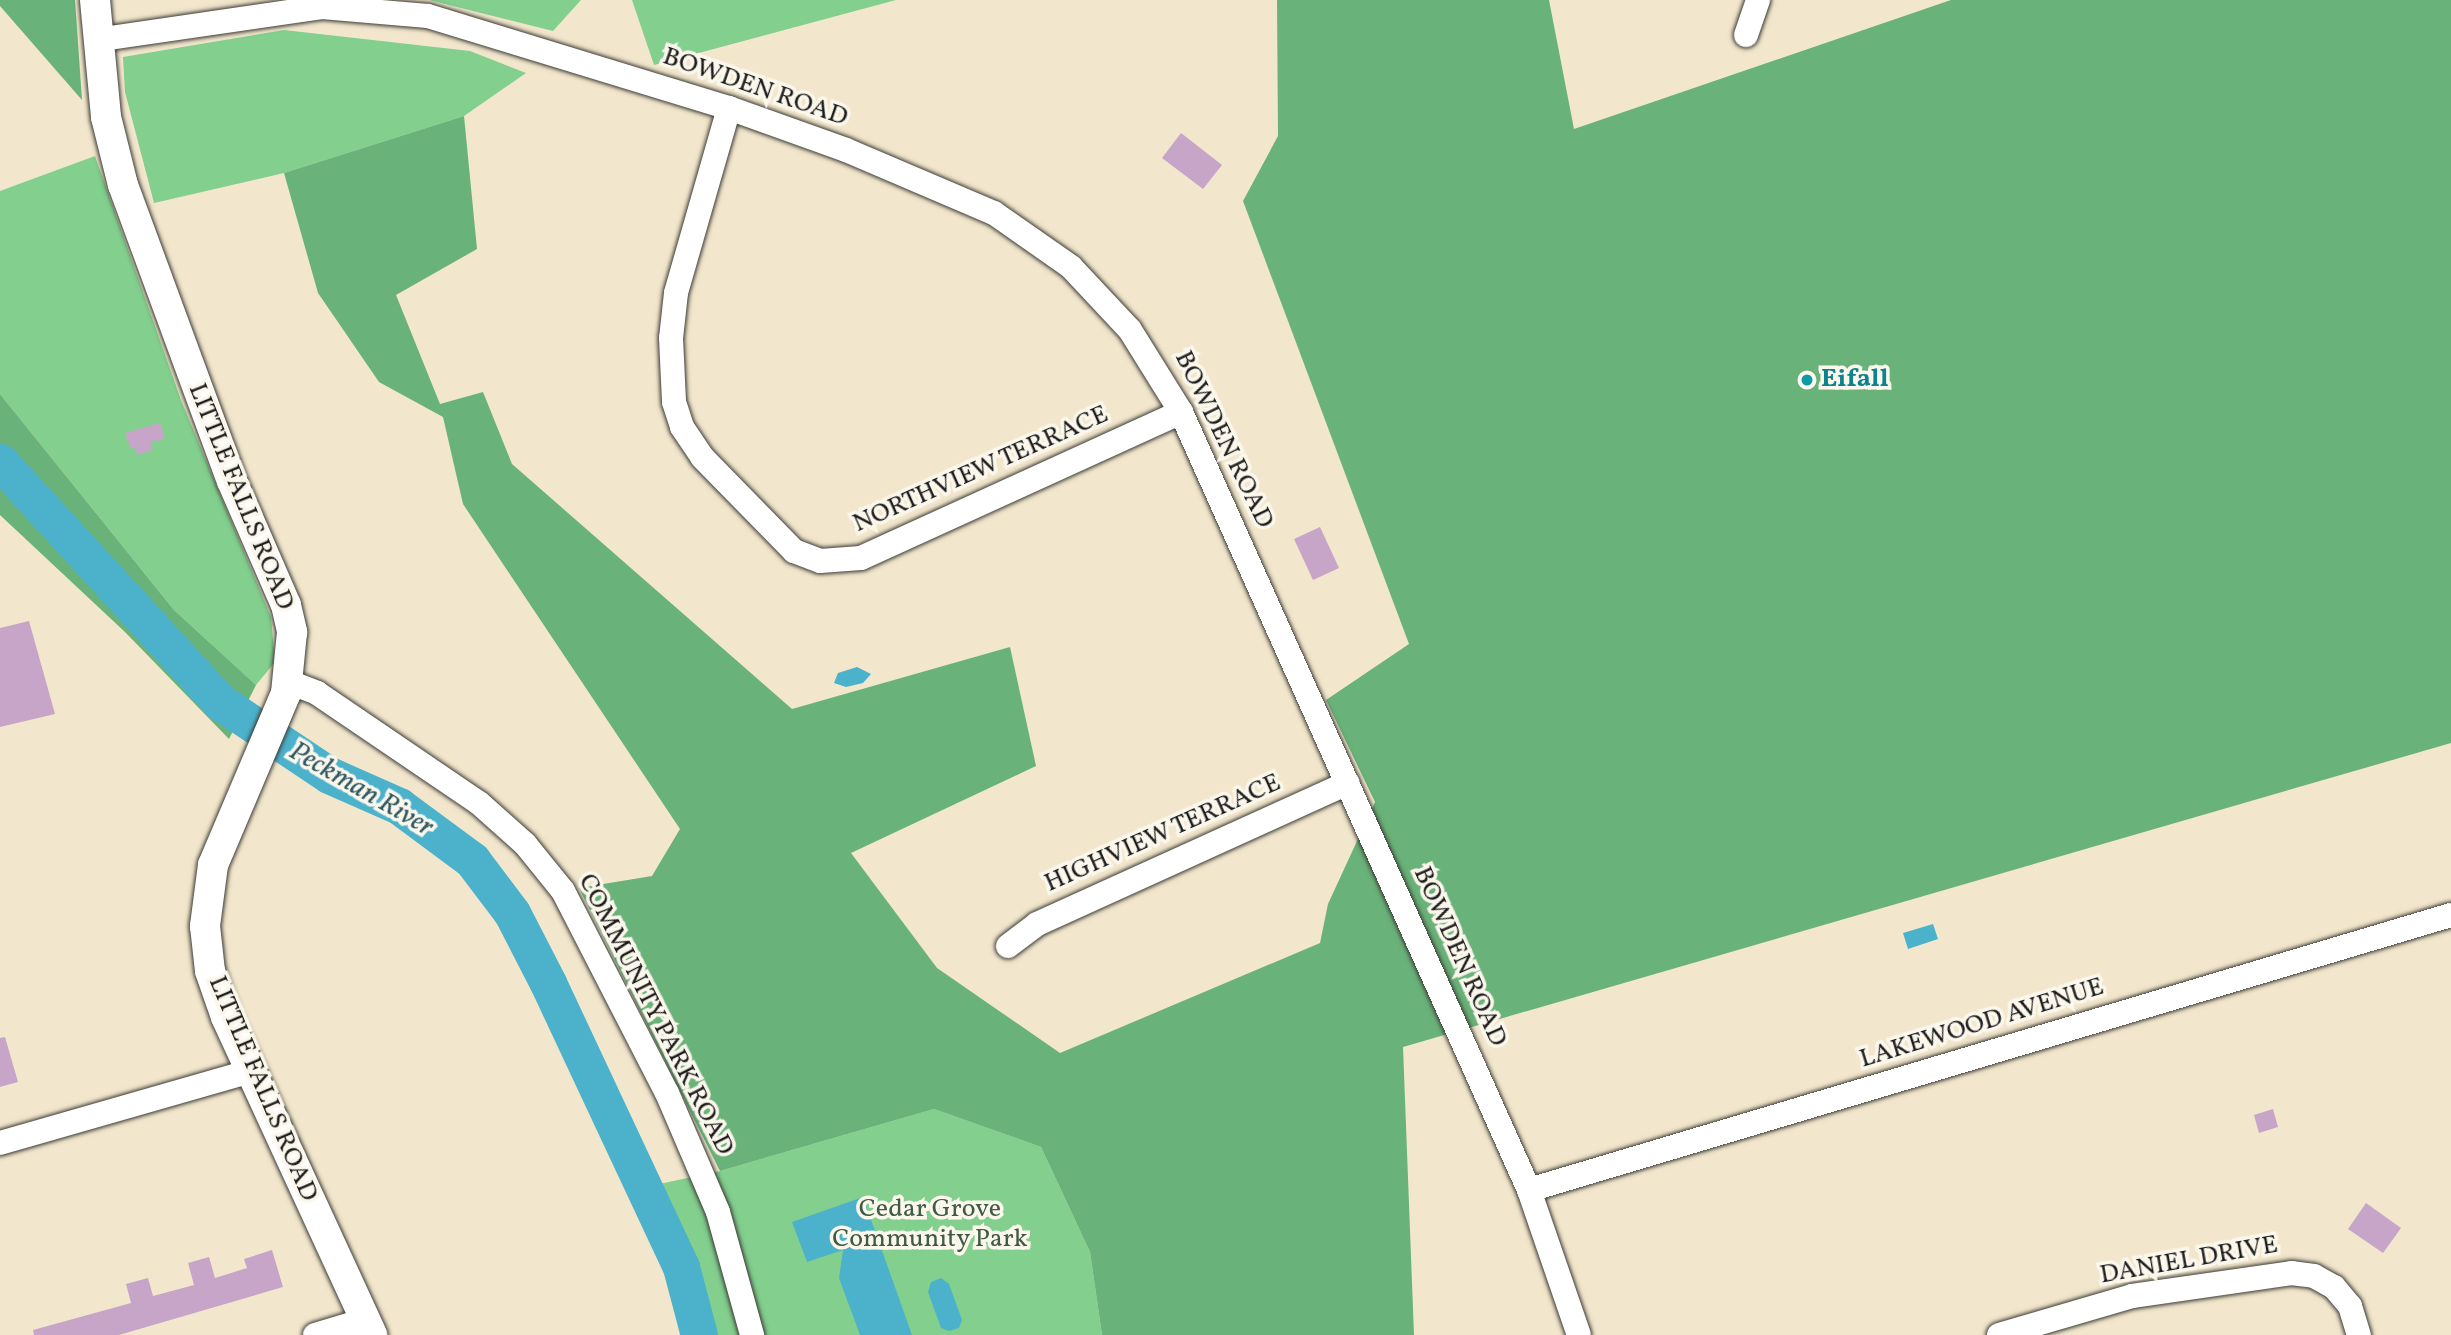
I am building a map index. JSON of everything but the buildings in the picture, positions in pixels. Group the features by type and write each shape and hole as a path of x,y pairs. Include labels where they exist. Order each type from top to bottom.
{"street":[{"name":"LITTLE FALLS ROAD","path":"95,0 96,40 106,117 122,185 213,431 286,605 293,649 286,693 220,844 205,906 210,971 251,1071 368,1328"},
{"path":"1746,35 1759,0"},
{"name":"BOWDEN ROAD","path":"96,40 288,10 363,4 428,16 729,108 859,155 1018,227 1070,267 1112,308 1149,357 1181,412 1530,1190 1579,1335"},
{"name":"NORTHVIEW TERRACE","path":"729,108 676,293 671,350 674,401 682,427 696,450 794,551 820,561 861,558 1181,412"},
{"name":"COMMUNITY PARK ROAD","path":"286,693 317,693 479,803 525,844 563,891 667,1093 718,1212 752,1335"},
{"name":"HIGHVIEW TERRACE","path":"1008,946 1037,924 1348,783"},
{"name":"LAKEWOOD AVENUE","path":"1530,1190 2451,915"},
{"path":"0,1143 251,1071"},
{"name":"DANIEL DRIVE","path":"1998,1335 2132,1296 2291,1273 2314,1276 2334,1287 2350,1306 2360,1335"},
{"path":"315,1335 368,1328"}],"green space":[{"path":"0,0 75,0 82,100 0,6"},
{"path":"429,0 581,0 553,31"},
{"path":"632,0 896,0 654,65"},
{"path":"1277,0 1549,0 1574,129 1951,0 2451,0 2451,743 1403,1047 1414,1335 1102,1335 1090,1252 1041,1147 934,1109 720,1171 579,888 652,876 680,829 463,504 443,417 379,382 318,293 284,173 464,116 477,249 396,295 440,404 483,392 512,464 792,709 1010,647 1036,766 851,853 937,968 1060,1053 1320,943 1328,904 1375,802 1326,700 1409,644 1243,201 1278,136"},
{"path":"284,30 470,51 526,73 464,116 284,173 154,203 125,92 123,57"},
{"path":"95,156 181,400 271,617 275,662 256,685 174,610 0,394 0,191"},
{"path":"0,394 174,610 256,685 229,739 125,632 0,515"},
{"name":"Cedar Grove Community Park","path":"934,1109 1041,1147 1090,1252 1102,1335 684,1335 662,1251 636,1189 720,1171"}],"water":[{"path":"857,667 871,674 863,683 846,687 834,683 838,673"},
{"path":"1933,924 1938,939 1908,949 1903,933"},
{"path":"863,1197 912,1335 860,1335 839,1278 843,1250 807,1262 792,1222"},
{"path":"941,1278 949,1284 962,1320 959,1328 949,1331 941,1328 928,1292 931,1282"}],"waterway":[{"name":"Peckman River","path":"0,462 220,702 329,775 399,806 472,860 512,913 548,983 681,1267 699,1335"}],"place":[{"name":"Eifall","path":"1807,380"}]}
